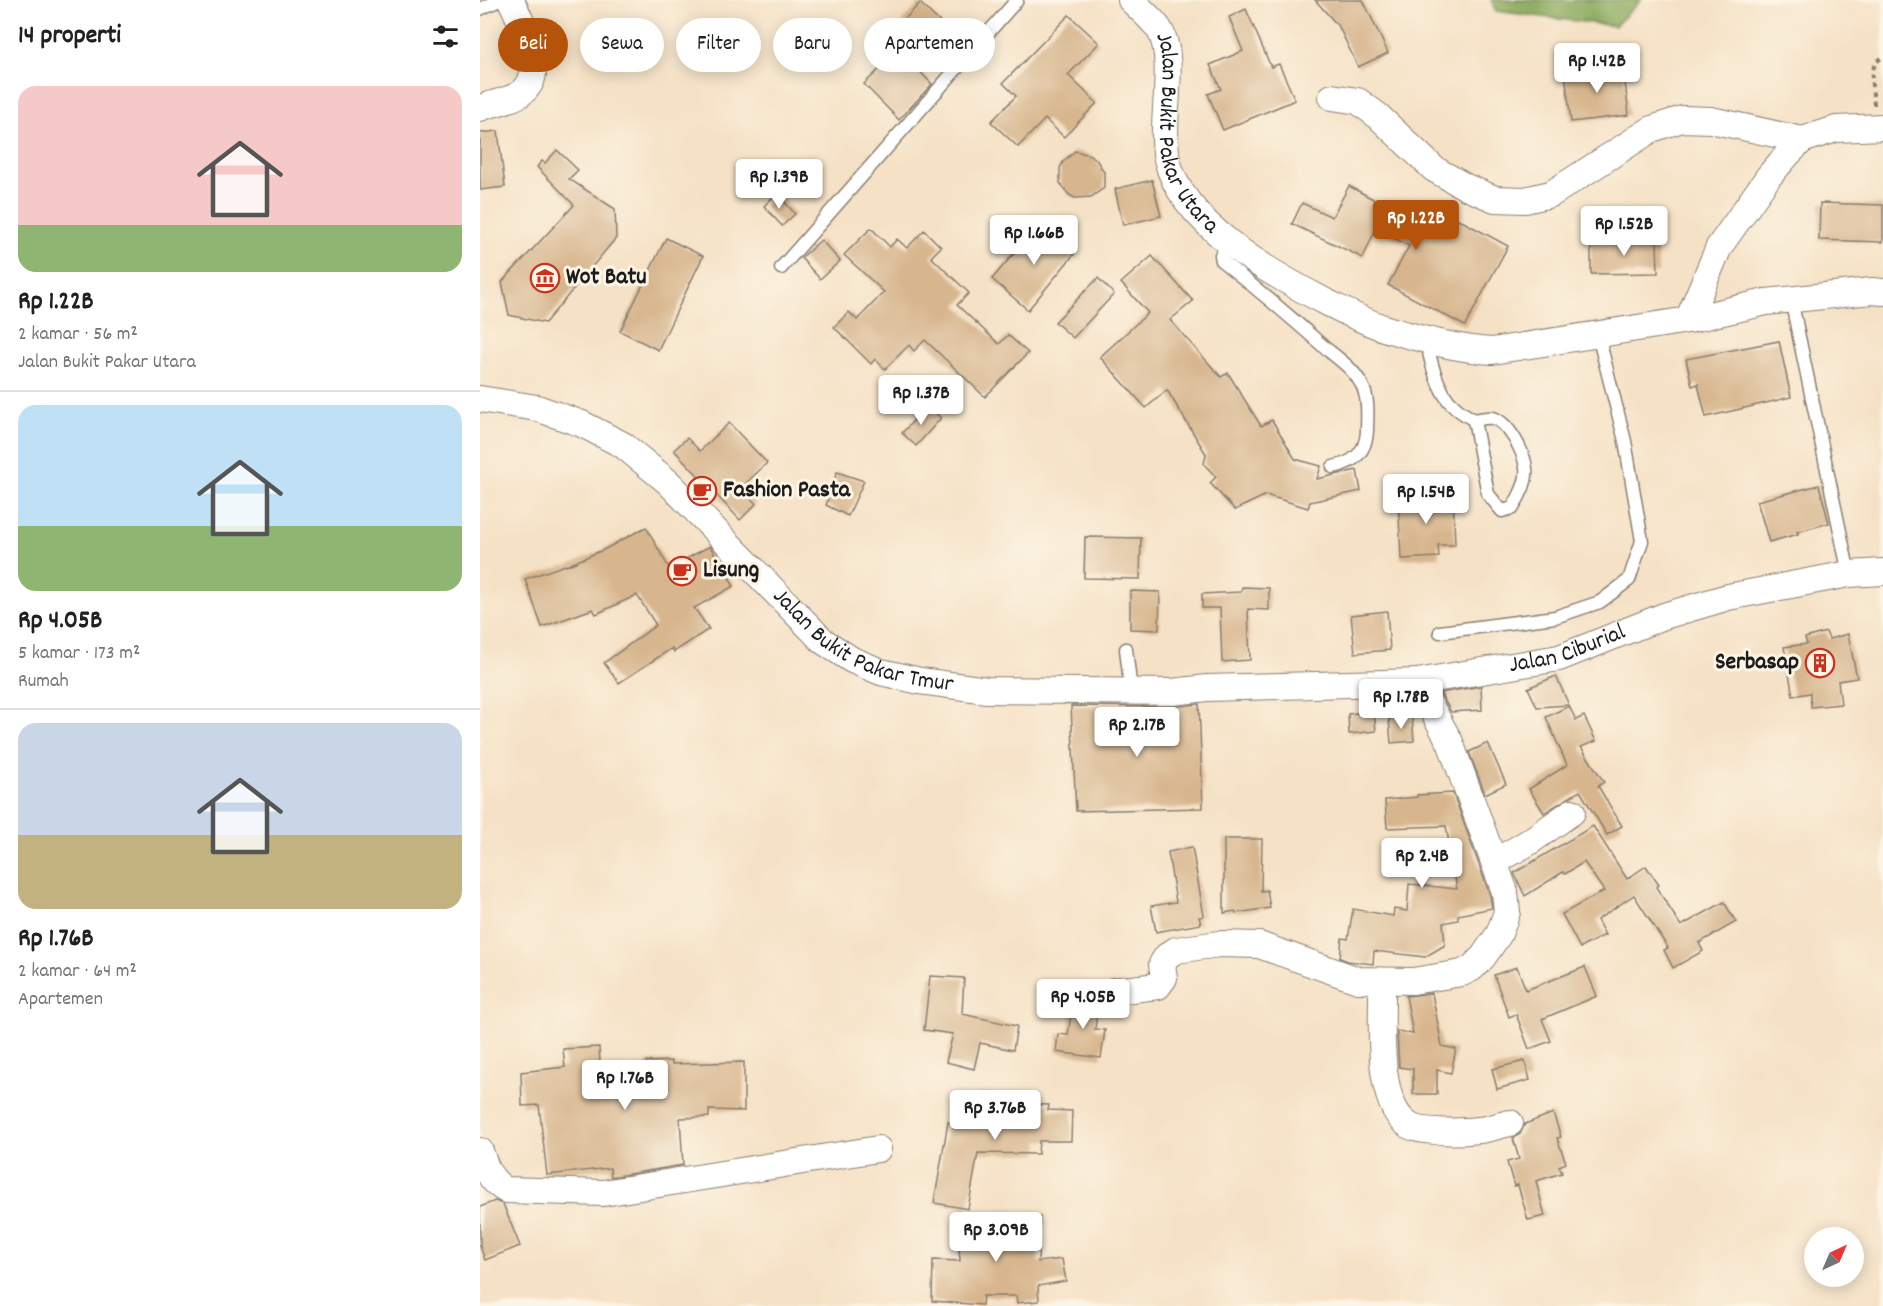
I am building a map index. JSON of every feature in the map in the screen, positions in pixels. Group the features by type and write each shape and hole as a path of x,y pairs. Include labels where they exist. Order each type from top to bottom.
{"street":[{"path":"480,108 519,94 530,84 534,65 525,33 511,0"},
{"name":"Jalan Bukit Pakar Utara","path":"1131,0 1158,28 1167,44 1164,122 1167,157 1172,176 1202,218 1240,251 1294,285 1353,315 1389,330 1468,349 1492,351 1688,320 1766,302 1872,291 1883,292"},
{"path":"1332,97 1358,101 1378,116 1434,169 1466,187 1495,199 1525,200 1551,194 1652,129 1683,119 1711,120 1802,140"},
{"path":"1688,320 1719,247 1769,176 1802,140 1836,129 1880,127"},
{"name":"Jalan Bukit Pakar Tmur","path":"480,399 537,408 582,423 623,445 668,482 823,641 852,660 881,672 920,681 987,690 1064,691"},
{"name":"Jalan Ciburial","path":"1064,691 1172,692 1218,688 1417,682 1559,657 1664,616 1728,597 1849,574 1883,572"},
{"path":"1114,991 1158,986 1164,978 1162,964 1167,956 1176,950 1220,944 1259,945 1358,980 1413,981 1452,976 1472,968 1483,957 1499,934 1507,912 1505,892 1450,742 1417,682"},
{"path":"1495,862 1572,812"},
{"path":"1382,981 1386,1089 1399,1116 1410,1126 1425,1130 1478,1131 1510,1123"},
{"path":"480,1151 487,1173 495,1185 506,1190 603,1193 878,1149"}],"lane":[{"path":"480,9 499,0"},
{"path":"781,268 1017,0"},
{"path":"1240,251 1221,255 1222,261 1277,304 1356,374 1365,391 1366,441 1361,454 1348,464 1333,467"},
{"path":"1791,300 1849,574"},
{"path":"1440,632 1555,617 1600,602 1629,580 1642,541 1625,441 1598,335"},
{"path":"1428,340 1428,352 1443,394 1453,406 1474,420 1493,418 1503,424 1516,441 1526,469 1523,488 1513,508 1502,511 1488,494 1474,420"},
{"path":"1126,649 1131,691"}],"path":[{"path":"1880,127 1871,70 1875,63 1883,57"}],"green space":[{"path":"1491,0 1641,0 1615,26 1496,11"}],"building":[{"path":"1315,0 1363,0 1388,53 1358,67 1339,27"},
{"path":"920,3 936,18 906,18"},
{"path":"1246,9 1271,67 1279,64 1295,100 1223,130 1208,94 1221,89 1210,65 1243,51 1229,17"},
{"path":"1069,15 1099,43 1068,75 1097,103 1064,137 1045,119 1018,147 991,122 1016,96 1003,83"},
{"path":"1623,66 1629,115 1571,122 1565,73"},
{"path":"876,72 921,72 932,84 899,120 864,84"},
{"path":"498,131 505,187 480,190 480,133"},
{"path":"557,150 578,170 569,179 615,209 616,238 545,323 509,315 502,282 574,205 537,167 542,161 545,163"},
{"path":"1075,151 1096,159 1104,172 1104,188 1091,197 1075,198 1069,195 1060,183 1060,168"},
{"path":"1152,180 1161,216 1123,225 1115,189"},
{"path":"1349,186 1421,225 1432,205 1508,246 1465,326 1388,285 1409,246 1376,228 1363,258 1292,224 1302,203 1332,217"},
{"path":"777,193 795,214 782,226 764,206"},
{"path":"1820,203 1883,205 1883,242 1819,240"},
{"path":"1040,223 1075,253 1028,310 992,279"},
{"path":"871,228 890,247 897,239 907,248 924,230 941,247 931,257 969,293 957,305 999,344 1008,335 1028,353 985,397 925,340 914,351 909,345 885,369 875,359 871,364 834,327 849,312 857,320 884,292 844,255"},
{"path":"666,238 703,256 658,350 620,331"},
{"path":"821,240 840,261 820,279 801,258"},
{"path":"1657,240 1658,273 1591,274 1591,241"},
{"path":"1152,256 1193,301 1170,320 1221,377 1228,373 1261,426 1272,420 1295,459 1321,466 1317,479 1357,470 1361,491 1310,502 1308,508 1266,495 1235,510 1210,483 1216,477 1204,464 1206,454 1167,390 1146,408 1100,357 1148,313 1121,283"},
{"path":"1098,278 1114,294 1073,338 1055,322"},
{"path":"1779,341 1791,397 1706,417 1698,384 1692,386 1686,359"},
{"path":"927,406 941,418 916,446 902,433"},
{"path":"729,423 767,463 741,488 756,504 740,520 674,450 687,438 700,451"},
{"path":"837,472 864,481 848,516 826,505"},
{"path":"1819,485 1829,523 1769,542 1757,501"},
{"path":"1453,494 1455,545 1438,545 1439,557 1401,559 1398,496"},
{"path":"646,527 669,568 710,546 734,586 694,608 709,629 674,652 672,648 619,683 604,663 656,625 637,595 596,614 593,609 542,627 525,579 566,566 605,549"},
{"path":"1085,537 1141,538 1140,579 1084,578"},
{"path":"1242,587 1269,588 1269,610 1248,609 1250,660 1222,662 1220,608 1202,608 1202,594 1241,592"},
{"path":"1130,591 1160,592 1159,630 1130,629"},
{"path":"1387,611 1390,650 1355,653 1351,615"},
{"name":"Serbasap","path":"1826,632 1829,639 1848,634 1857,678 1838,681 1841,704 1811,707 1810,693 1793,696 1784,647 1807,644 1805,638"},
{"path":"1556,676 1569,705 1537,707 1528,688"},
{"path":"1481,686 1482,710 1451,712 1440,693"},
{"path":"1199,704 1203,808 1076,811 1071,706 1172,707"},
{"path":"1569,706 1576,720 1584,716 1596,741 1581,747 1604,782 1598,786 1622,826 1607,835 1580,791 1544,813 1529,789 1567,765 1546,717"},
{"path":"1374,711 1376,731 1349,734 1348,714"},
{"path":"1412,717 1414,741 1391,743 1389,719"},
{"path":"1488,743 1506,784 1485,794 1469,752"},
{"path":"1453,793 1490,895 1492,908 1458,915 1458,920 1443,923 1445,945 1425,957 1374,951 1373,964 1340,958 1342,938 1348,939 1353,909 1393,916 1394,909 1407,911 1409,884 1457,889 1446,826 1387,828 1385,800"},
{"path":"1593,826 1627,879 1646,866 1659,885 1656,887 1681,926 1724,902 1736,922 1699,943 1703,951 1673,968 1664,950 1668,948 1634,895 1597,920 1605,935 1580,948 1562,914 1604,891 1584,862 1565,874 1563,872 1525,896 1514,873"},
{"path":"1224,839 1262,839 1261,891 1267,890 1270,908 1224,913"},
{"path":"1192,847 1204,916 1199,917 1201,924 1156,932 1151,906 1176,902 1168,852"},
{"path":"1517,967 1526,990 1585,967 1597,996 1542,1019 1551,1041 1529,1049 1516,1014 1509,1017 1494,975"},
{"path":"930,976 964,978 962,1014 1017,1026 1013,1050 980,1043 974,1069 946,1062 953,1034 924,1030"},
{"path":"1432,993 1442,1046 1456,1049 1451,1073 1437,1070 1437,1094 1413,1094 1413,1069 1399,1067 1397,1031 1413,1034 1406,996"},
{"path":"1074,995 1099,998 1095,1029 1105,1030 1101,1058 1056,1052 1058,1034 1068,1035"},
{"path":"599,1047 601,1079 647,1078 646,1062 671,1061 672,1064 744,1062 744,1111 709,1110 709,1117 680,1118 683,1165 611,1177 610,1168 547,1175 539,1105 522,1106 521,1072 565,1067 563,1049"},
{"path":"1525,1061 1530,1080 1497,1089 1492,1069"},
{"path":"980,1093 1021,1096 1021,1104 1049,1105 1048,1110 1072,1111 1071,1141 1039,1141 1038,1154 978,1153 968,1209 934,1203 948,1122 977,1127"},
{"path":"1553,1113 1561,1137 1557,1138 1566,1163 1559,1166 1562,1173 1536,1181 1545,1216 1528,1220 1518,1185 1514,1186 1507,1162 1519,1159 1513,1138 1520,1134 1525,1124"},
{"path":"495,1201 503,1204 520,1246 485,1260 480,1246 480,1207"},
{"path":"1007,1215 1040,1217 1038,1262 1062,1259 1066,1281 1038,1286 1039,1301 1017,1303 1016,1296 983,1296 982,1305 932,1301 933,1260 960,1261 957,1220 1007,1217"}],"place":[{"name":"Wot Batu","path":"545,278"},
{"name":"Fashion Pasta","path":"702,491"},
{"name":"Lisung","path":"682,571"},
{"name":"Serbasap","path":"1820,663"}]}
